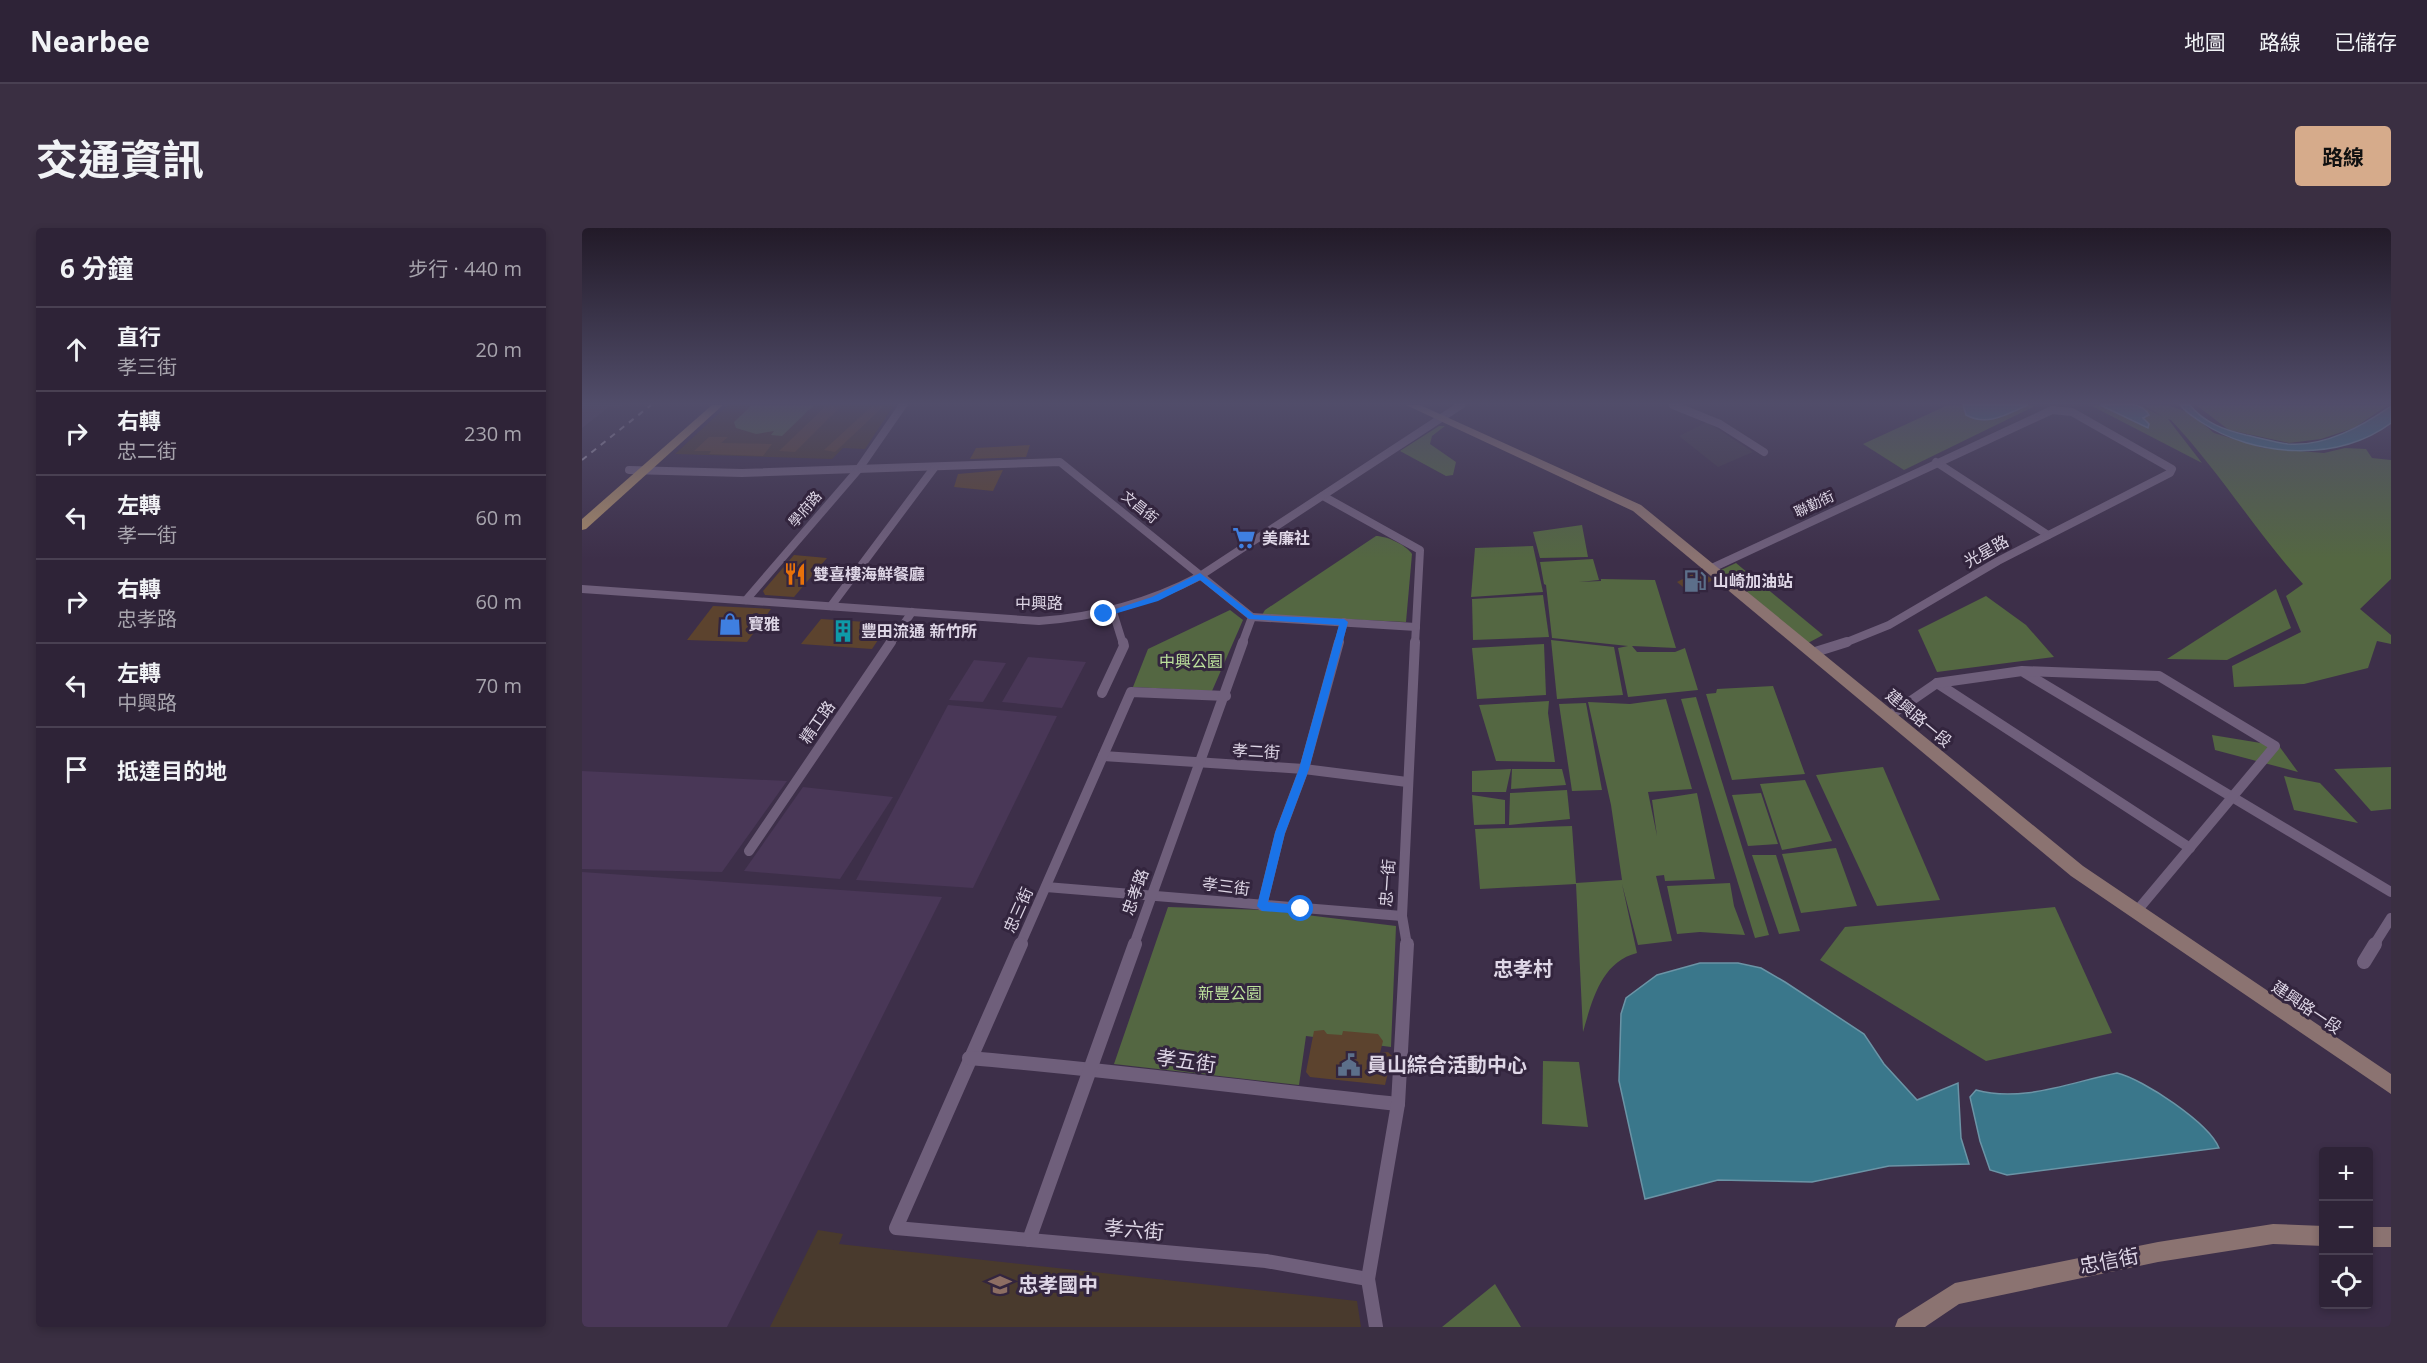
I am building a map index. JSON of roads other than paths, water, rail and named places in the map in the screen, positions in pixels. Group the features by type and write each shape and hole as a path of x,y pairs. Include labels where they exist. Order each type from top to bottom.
{"main road":[{"path":"582,526 650,456"},
{"path":"582,514 653,456"}],"street":[{"name":"學府路","path":"746,600 867,456"},
{"name":"中興路","path":"582,589 1039,621 1113,612 1155,599 1200,576 1383,456"},
{"name":"建興路一段","path":"1524,456 1637,508 2026,831 2136,912 2391,1085"},
{"name":"聯勤街","path":"1712,568 1949,456"},
{"name":"聯勤街","path":"2150,456 2172,469"},
{"name":"文昌街","path":"634,471 858,470 1060,462 1142,526 1200,576"},
{"path":"1936,462 2048,535"},
{"path":"831,606 934,468"},
{"name":"光星路","path":"1812,652 1866,636 1889,625 2048,535 2170,473 2172,469"},
{"name":"忠一街","path":"1323,496 1420,550 1407,782 1408,817 1402,916 1407,945 1398,1104 1368,1279 1376,1327"},
{"path":"1200,576 1252,617 1416,627"},
{"name":"精工路","path":"749,851 912,612"},
{"path":"1102,693 1124,646 1113,612"},
{"name":"忠孝路","path":"1029,1240 1152,894 1226,696 1252,617"},
{"path":"1262,906 1280,833 1304,769 1344,622"},
{"path":"1889,716 1937,683 2022,671 2160,676 2275,746 2136,912"},
{"path":"2022,671 2391,892"},
{"path":"1937,683 2190,848"},
{"name":"忠三街","path":"896,1228 1131,692 1226,696"},
{"name":"孝二街","path":"1103,756 1304,769 1407,782"},
{"name":"孝三街","path":"1046,886 1402,916"},
{"path":"2364,962 2391,918"},
{"name":"孝五街","path":"969,1058 1091,1068 1213,1085 1398,1104"},
{"name":"孝六街","path":"896,1228 1266,1261 1368,1279"},
{"name":"忠信街","path":"1906,1327 1955,1294 2030,1277 2158,1252 2273,1234 2319,1236"},
{"path":"2373,1237 2391,1237"}],"water":[{"path":"1700,963 1738,963 1761,968 1785,982 1864,1034 1884,1064 1917,1100 1958,1083 1961,1138 1969,1164 1889,1166 1812,1182 1718,1180 1645,1199 1619,1081 1621,1014 1626,998 1657,975"},
{"path":"2117,1073 2142,1084 2174,1103 2213,1138 2219,1148 2007,1175 1990,1170 1980,1141 1970,1097 1976,1090 1993,1093 2029,1093"}],"railway":[{"path":"582,460 587,456"}],"place":[{"name":"美廉社","path":"1244,538"},
{"name":"雙喜樓海鮮餐廳","path":"795,574"},
{"name":"山崎加油站","path":"1695,581"},
{"name":"寶雅","path":"730,624"},
{"name":"豐田流通 新竹所","path":"843,631"},
{"name":"員山綜合活動中心","path":"1349,1065"},
{"name":"忠孝國中","path":"1000,1285"}],"district":[{"name":"忠孝村","path":"1523,969"}],"park label":[{"name":"中興公園","path":"1191,661"},
{"name":"新豐公園","path":"1230,993"}]}
